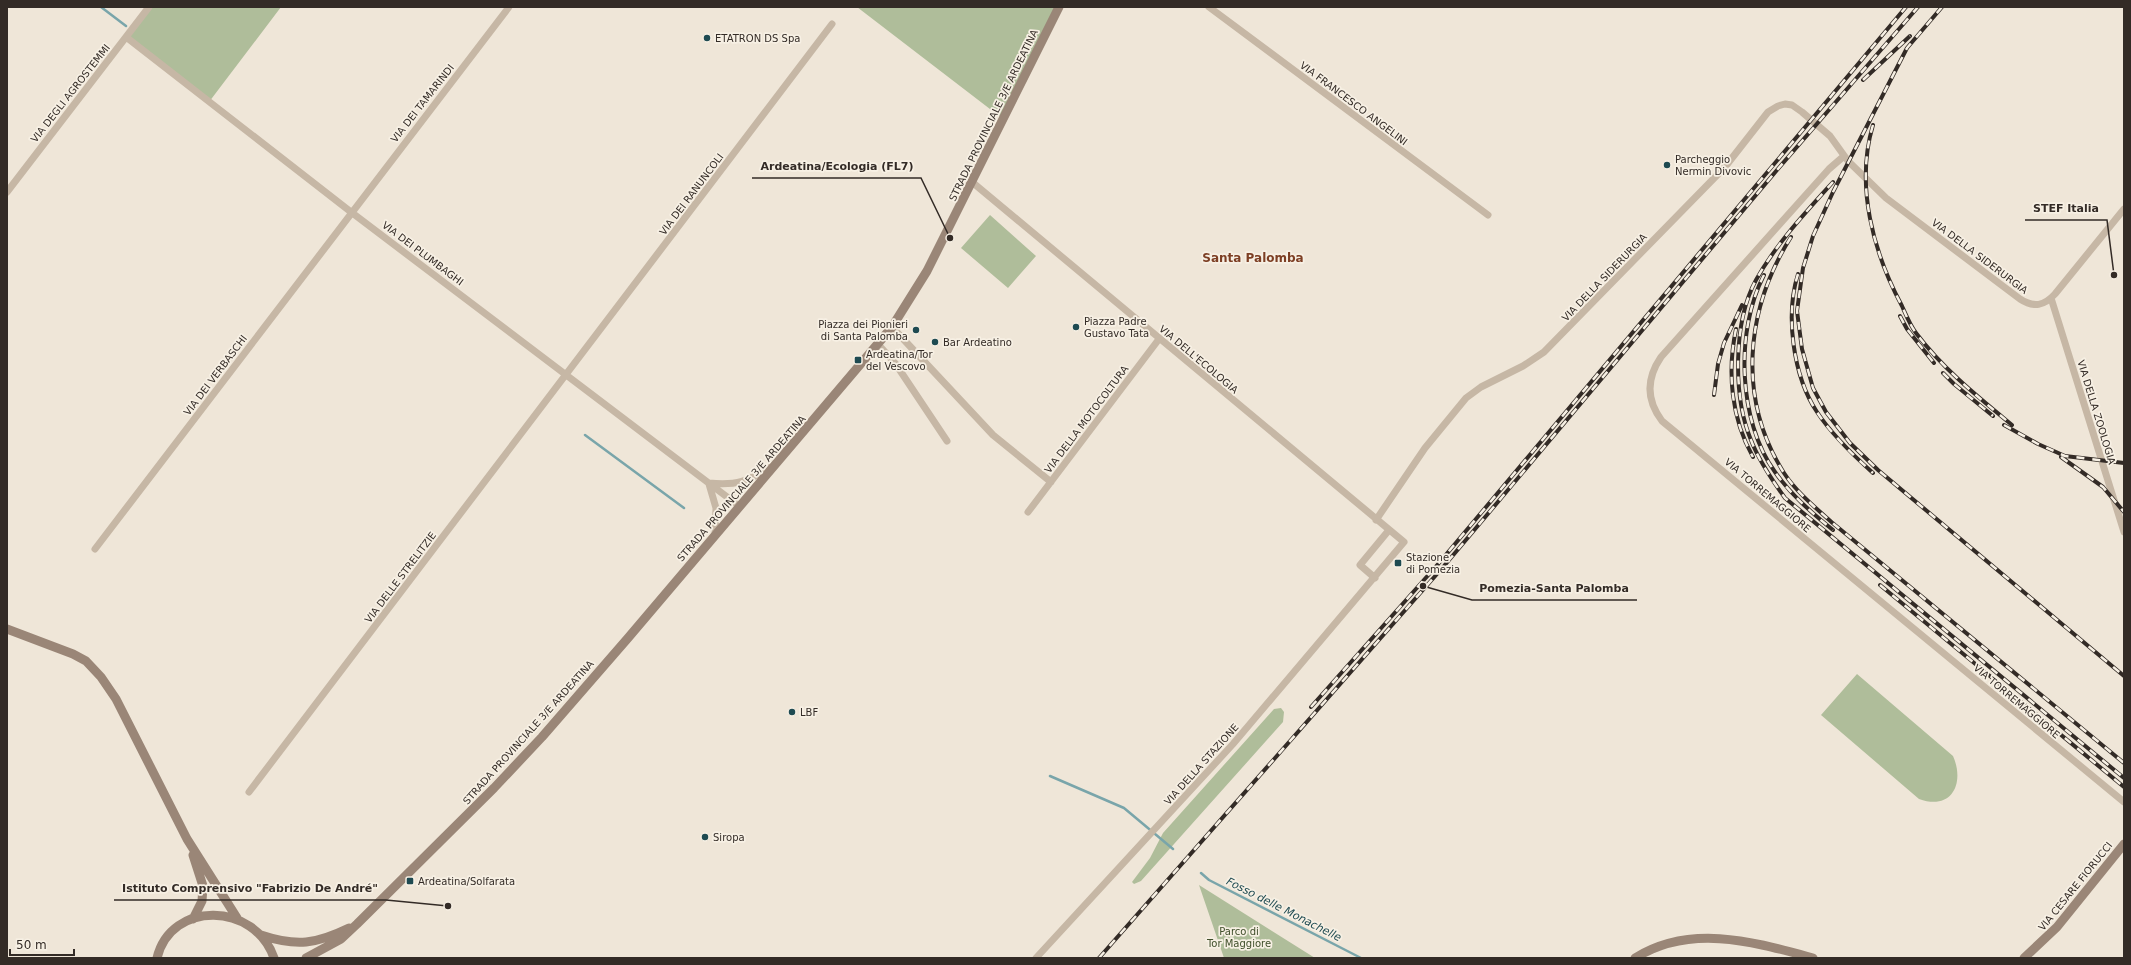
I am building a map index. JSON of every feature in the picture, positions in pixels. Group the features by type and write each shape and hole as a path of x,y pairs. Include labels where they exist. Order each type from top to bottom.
{"main road":[{"name":"STRADA PROVINCIALE 3/E ARDEATINA","path":"306,958 341,939 494,788 542,737 892,327 927,272 1058,7"},
{"path":"7,629 73,654 86,661 97,672 116,699 187,839 237,918"},
{"path":"187,839 203,886 202,901 193,919"},
{"name":"VIA CESARE FIORUCCI","path":"2024,958 2057,926 2124,844"},
{"path":"157,958 166,939 178,927 193,919 215,915 237,918 250,925 261,935 274,958"},
{"path":"261,935 276,940 303,944 320,940 357,924"},
{"path":"1636,958 1663,944 1689,939 1747,942 1813,958"}],"street":[{"name":"VIA DEGLI AGROSTEMMI","path":"7,192 149,7"},
{"name":"VIA DEI TAMARINDI","path":"351,212 509,7"},
{"name":"VIA FRANCESCO ANGELINI","path":"1209,7 1488,215"},
{"name":"VIA DEI RANUNCOLI","path":"566,375 832,24"},
{"name":"VIA DEI PLUMBAGHI","path":"126,37 351,212 739,506"},
{"name":"VIA DELLA SIDERURGIA","path":"1376,520 1425,448 1466,398 1481,387 1523,366 1544,352 1725,167 1771,110 1785,104 1792,105 1802,112 1836,143 1846,159 1886,198 2026,303 2038,305 2051,298"},
{"name":"VIA TORREMAGGIORE","path":"1846,159 1829,169 1661,357 1653,369 1649,385 1650,397 1654,409 1662,421 2124,802"},
{"name":"VIA DELL'ECOLOGIA","path":"972,182 1376,520"},
{"path":"2051,298 2124,209"},
{"name":"VIA DEI VERBASCHI","path":"95,549 351,212"},
{"name":"VIA DELLA ZOOLOGIA","path":"2051,298 2124,532"},
{"path":"892,327 993,435 1051,482"},
{"name":"VIA DELLA MOTOCOLTURA","path":"1028,512 1159,339"},
{"path":"877,343 895,363 947,441"},
{"name":"VIA DELLE STRELITZIE","path":"250,792 566,375"},
{"path":"715,535 716,508 709,483 737,484 747,481 775,464"},
{"path":"1375,578 1360,565 1389,530 1376,520"},
{"name":"VIA DELLA STAZIONE","path":"1036,958 1233,744 1375,578 1404,542 1389,530"}],"green space":[{"path":"149,7 281,7 209,102 126,37"},
{"path":"857,7 1058,7 1003,119"},
{"path":"990,215 1036,256 1008,288 961,248"},
{"path":"1857,674 1953,756 1956,766 1956,785 1953,792 1947,798 1940,801 1930,802 1919,799 1821,715"},
{"path":"1281,708 1284,712 1283,722 1141,881 1134,884 1132,882 1150,858 1163,833 1274,709"},
{"name":"Parco di Tor Maggiore","path":"1199,885 1315,958 1224,958"}],"waterway":[{"name":"Fosso delle Monachelle","path":"101,7 126,26"},
{"name":"Fosso delle Monachelle","path":"585,435 684,508"},
{"name":"Fosso delle Monachelle","path":"1050,776 1124,808 1173,849"},
{"name":"Fosso delle Monachelle","path":"1201,873 1209,880 1361,958"}],"railway":[{"path":"1311,707 1439,563 1906,7"},
{"path":"1099,958 1444,566 1777,170 1918,7"},
{"path":"1942,7 1907,48 1833,192 1813,236 1803,268 1797,311 1802,349 1813,388 1826,412 1850,443 1878,470 2124,676"},
{"path":"1863,80 1910,36"},
{"path":"1873,125 1868,148 1866,171 1867,194 1875,241 1892,285 1912,327 1926,346 1949,371 2012,425"},
{"path":"1833,182 1812,205 1773,254 1756,280 1748,297 1740,338 1738,360 1739,382 1745,423 1758,455 1785,498 2124,778"},
{"path":"1791,237 1776,265 1764,294 1756,324 1753,355 1753,385 1759,415 1769,445 1784,473 1801,494 1835,525 2124,763"},
{"path":"1798,274 1794,290 1792,326 1797,363 1802,381 1817,412 1829,429 1873,473"},
{"path":"1764,275 1755,297 1748,322 1745,348 1745,375 1748,402 1754,428 1763,451 1781,480 1802,503 1833,530"},
{"path":"1714,395 1718,364 1724,343 1742,305"},
{"path":"1900,316 1907,329 1934,363"},
{"path":"1736,329 1732,362 1733,394 1740,427 1753,457"},
{"path":"1943,373 1993,416"},
{"path":"2004,425 2038,444 2065,456 2124,463"},
{"path":"2061,457 2103,487 2124,512"},
{"path":"1880,585 2124,787"}],"place":[{"name":"ETATRON DS Spa","path":"707,38"},
{"name":"Parcheggio Nermin Divovic","path":"1667,165"},
{"name":"Ardeatina/Ecologia (FL7)","path":"950,238"},
{"name":"STEF Italia","path":"2114,275"},
{"name":"Piazza Padre Gustavo Tata","path":"1076,327"},
{"name":"Piazza dei Pionieri di Santa Palomba","path":"916,330"},
{"name":"Bar Ardeatino","path":"935,342"},
{"name":"Ardeatina/Tor del Vescovo","path":"858,360"},
{"name":"Stazione di Pomezia","path":"1398,563"},
{"name":"Pomezia-Santa Palomba","path":"1423,586"},
{"name":"LBF","path":"792,712"},
{"name":"Siropa","path":"705,837"},
{"name":"Ardeatina/Solfarata","path":"410,881"},
{"name":"Istituto Comprensivo \"Fabrizio De André\"","path":"448,906"}],"district":[{"name":"Santa Palomba","path":"1253,258"}]}
